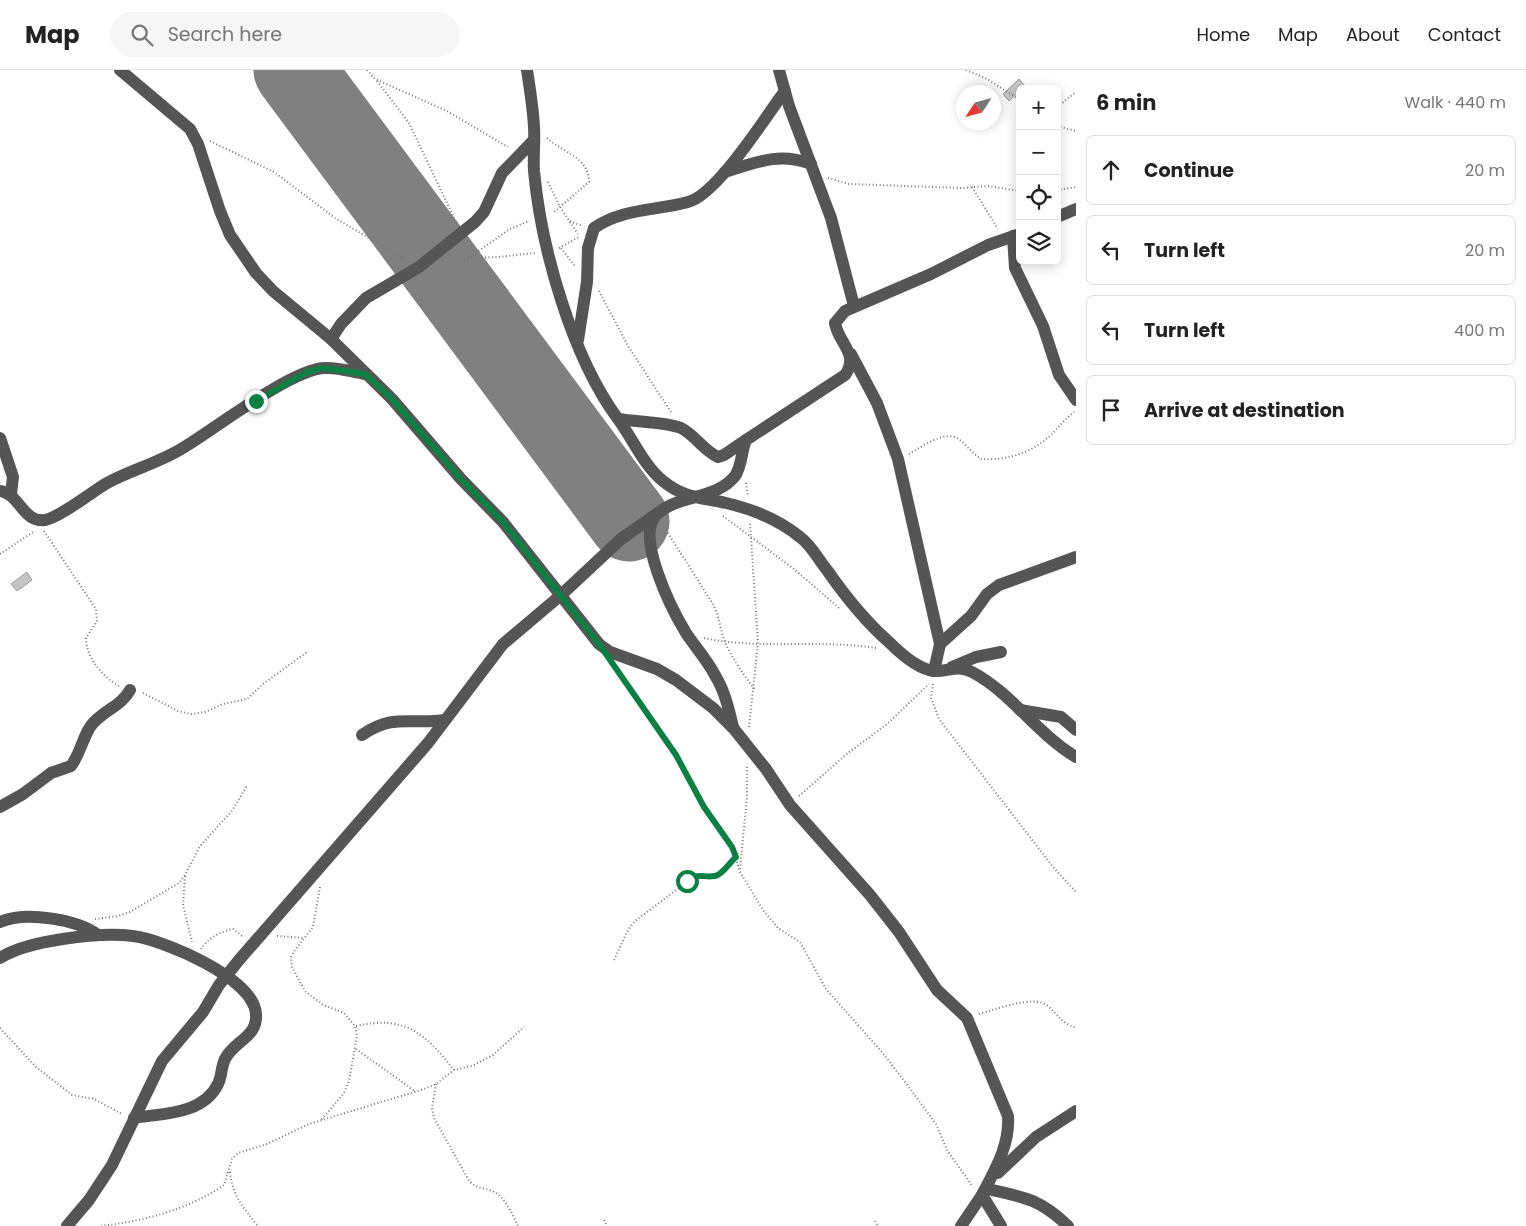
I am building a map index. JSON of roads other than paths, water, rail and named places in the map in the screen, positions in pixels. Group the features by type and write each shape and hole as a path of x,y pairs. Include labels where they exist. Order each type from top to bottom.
{"street":[{"path":"120,70 190,129 198,144 220,212 242,253 273,291 331,339 392,399 461,479 503,522 599,644 610,652 657,669 676,680 713,708 734,729 790,805 870,895 899,932 937,990 967,1018 1004,1104 1008,1122 1002,1153 983,1194"},
{"path":"527,70 534,126 530,145 541,217 552,247 578,342 598,390 662,480 691,498 720,502 750,510 786,526 802,538 875,629 914,662 934,671 950,668 976,657 1001,652"},
{"path":"780,70 785,91 831,218 854,306"},
{"path":"578,342 588,277 588,248 594,228 622,214 689,202 701,195 725,172 785,91"},
{"path":"331,339 366,298 419,267 462,233 484,212 502,173 530,145"},
{"path":"725,172 781,157 792,157 813,168"},
{"path":"1061,215 1076,209"},
{"path":"934,671 940,644 898,459 878,403 839,335 835,323 839,316 854,306 898,289 1013,236 1016,268 1043,326 1059,375 1076,400"},
{"path":"618,419 650,424 663,423 681,428 718,457 724,455 846,375 851,364 850,352"},
{"path":"0,438 13,477 6,493 38,523 58,515 107,484 185,447 256,401 307,372 323,368 365,374"},
{"path":"67,1226 89,1200 112,1165 162,1061 202,1012 226,974 428,743 503,644 561,595 621,539 657,514 691,498 708,494 726,485 736,475 746,440"},
{"path":"657,514 649,530 651,550 670,602 686,633 717,678 734,729"},
{"path":"940,644 971,616 987,594 999,585 1076,557"},
{"path":"950,668 968,670 1003,693 1020,710 1076,757"},
{"path":"0,807 24,794 51,773 71,766 90,728 97,719 124,700 130,690"},
{"path":"1020,710 1061,717 1076,730"},
{"path":"362,735 378,724 395,720 425,723 445,720"},
{"path":"0,922 18,918 50,919 85,927 98,935"},
{"path":"0,958 21,948 98,935 143,938 194,958 226,974 242,988 253,1004 256,1012 256,1023 251,1033 231,1050 225,1059 217,1086 210,1096 189,1109 134,1118"},
{"path":"961,1226 1008,1161 1036,1137 1076,1112"},
{"path":"983,1194 1001,1226"},
{"path":"983,1194 1030,1198 1053,1212 1068,1226"}]}
